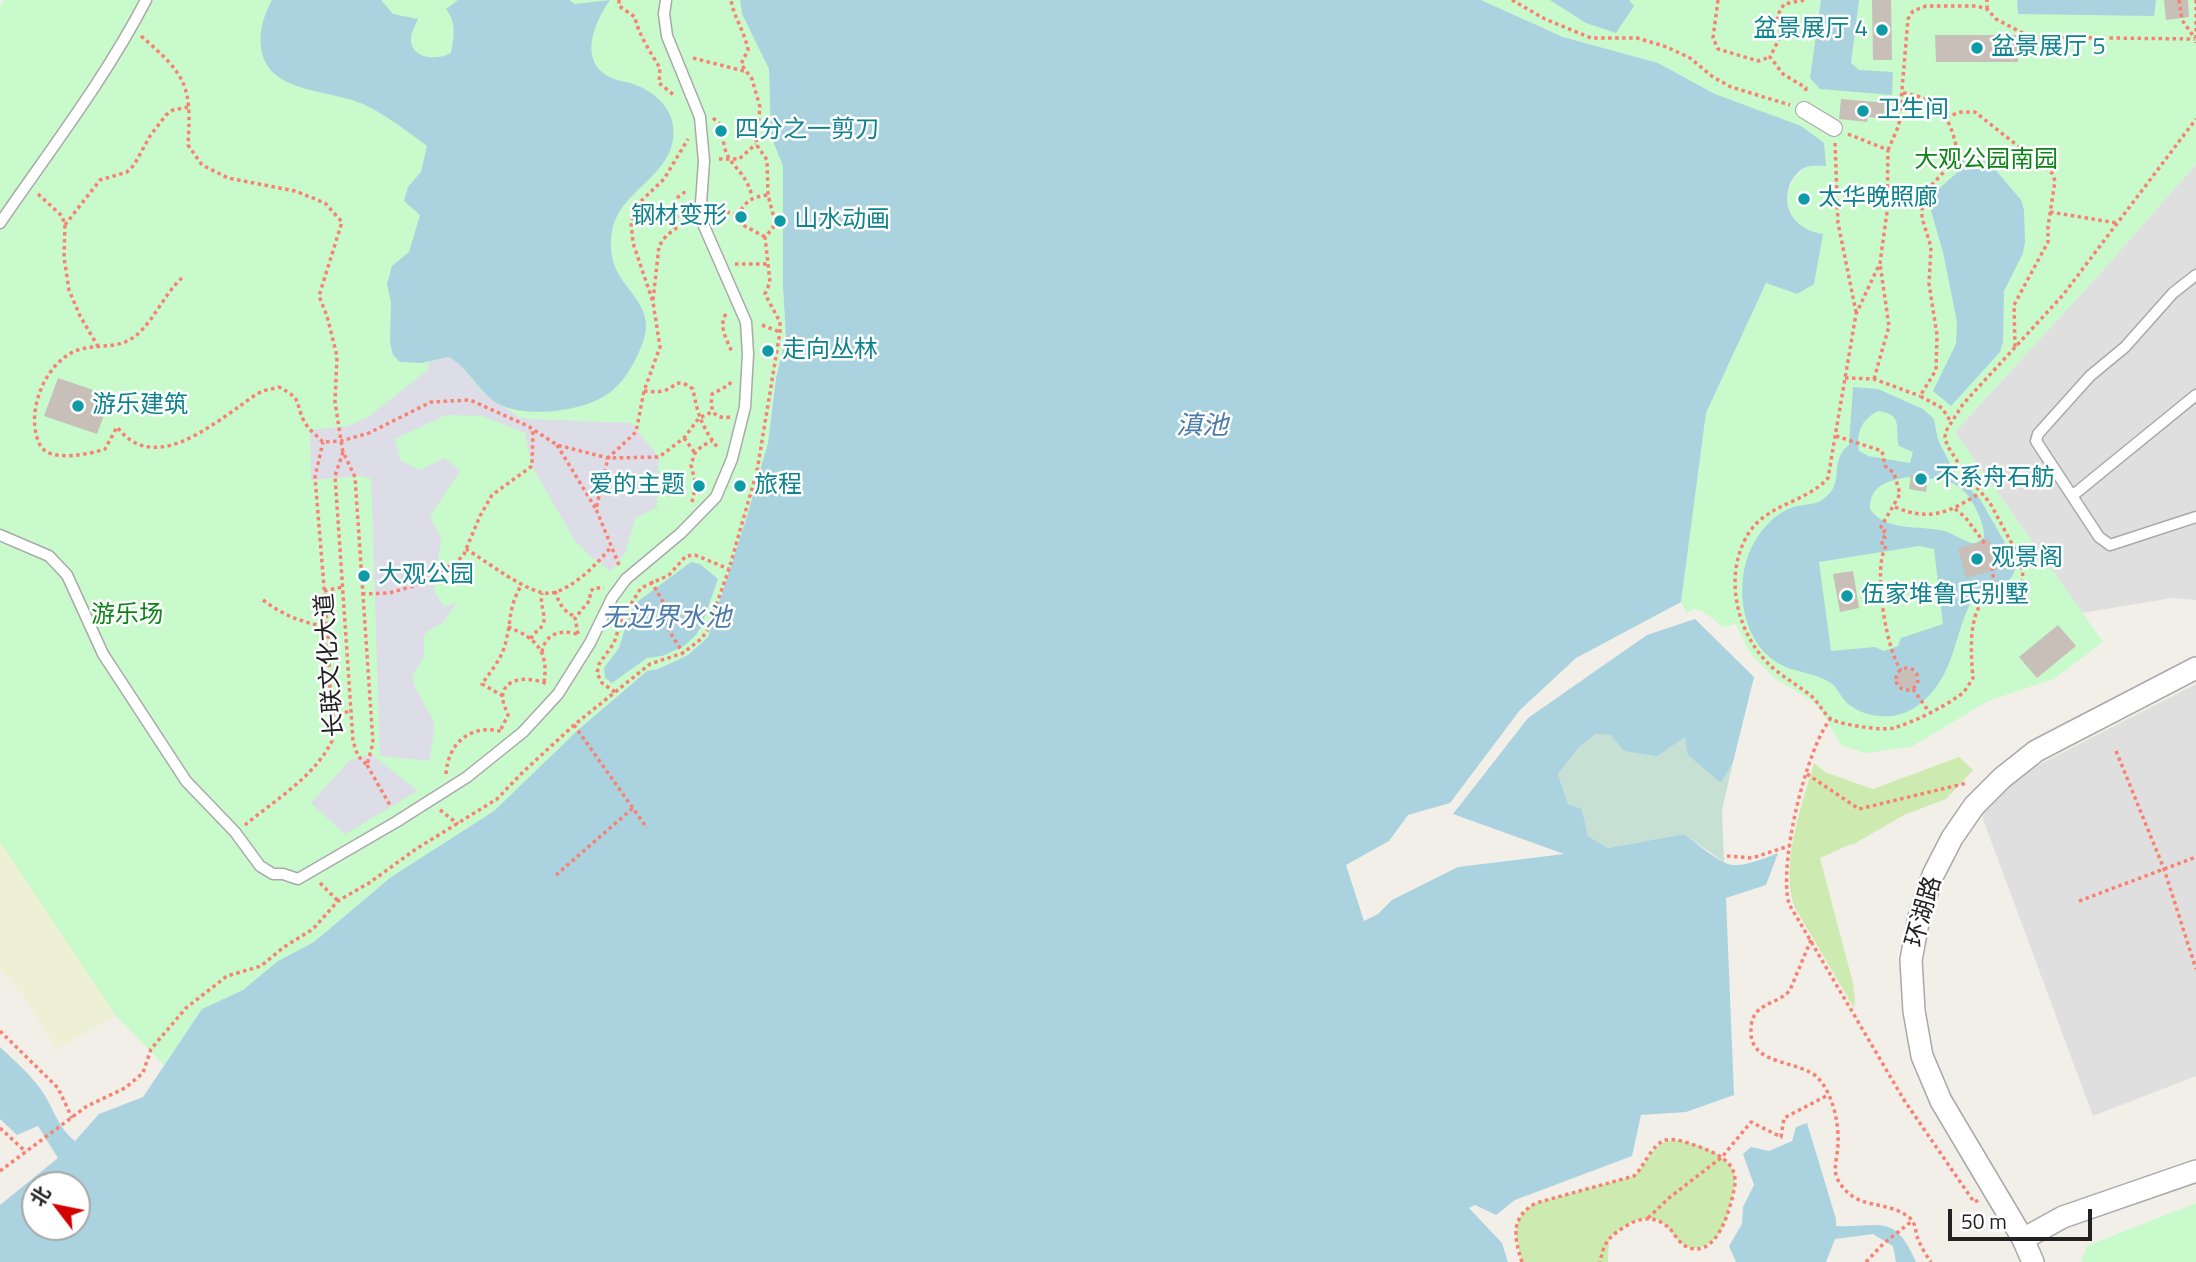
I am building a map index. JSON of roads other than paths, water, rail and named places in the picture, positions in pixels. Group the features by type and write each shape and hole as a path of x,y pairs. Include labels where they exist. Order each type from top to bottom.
{"street":[{"path":"1804,110 1834,129"},
{"name":"环湖路","path":"2032,1262 2023,1239 1941,1101 1922,1056 1914,1011 1911,960 1919,917 1933,875 1952,838 1974,806 2002,778 2036,751 2196,668"},
{"path":"2023,1239 2063,1217 2196,1171"}],"lane":[{"path":"0,223 67,128 132,28 146,0"},
{"path":"0,535 49,555 67,575 103,654 186,781 235,832 260,866 273,874 298,879 397,822 467,777 516,737 558,694 626,579 698,517 716,497 732,459 742,416 748,354 746,322 701,213 704,161 700,117 667,36 664,14 666,0"},
{"path":"2196,275 2173,293 2125,347 2090,376 2038,434 2036,441 2099,537 2110,545 2196,517"},
{"path":"2072,496 2196,396"}],"water":[{"path":"272,0 381,0 393,14 418,19 411,36 413,48 417,52 428,57 440,57 451,53 453,25 446,9 458,0 569,0 575,4 610,0 595,28 591,49 593,59 598,68 609,77 636,85 655,96 669,113 673,126 672,143 667,157 625,204 612,232 611,249 618,274 638,302 646,323 643,343 633,364 614,389 604,397 576,407 545,412 515,410 495,402 449,357 421,363 400,362 393,355 390,343 391,302 387,284 392,266 409,252 420,215 404,201 408,187 421,172 427,146 363,104 287,82 274,74 265,62 261,47 263,23"},
{"name":"滇池","path":"740,0 1481,0 1563,37 1658,63 1715,94 1801,126 1824,143 1826,166 1809,166 1802,169 1791,182 1787,202 1793,218 1799,224 1823,234 1814,284 1797,294 1766,283 1706,413 1681,602 1576,658 1520,710 1450,803 1408,815 1389,841 1346,865 1364,921 1378,914 1392,900 1458,867 1564,854 1453,814 1528,718 1647,635 1695,619 1754,677 1733,762 1721,783 1688,755 1685,737 1657,756 1624,751 1611,735 1596,734 1579,747 1558,774 1568,804 1582,809 1588,836 1608,848 1684,834 1728,864 1750,863 1778,853 1766,885 1726,898 1734,1095 1686,1112 1641,1115 1632,1156 1515,1200 1496,1215 1475,1205 1469,1208 1502,1243 1508,1262 0,1262 0,1205 21,1188 21,1241 91,1241 91,1171 42,1171 58,1158 38,1126 17,1135 0,1119 0,1047 37,1085 60,1124 75,1141 99,1114 143,1097 202,1009 243,990 278,961 314,942 391,877 494,811 578,730 647,671 658,669 688,655 708,637 768,443 776,378 786,337 783,288 783,166 771,136 769,69 742,14"},
{"path":"1550,0 1629,0 1634,6 1616,33 1586,23"},
{"path":"1821,0 1859,0 1851,63 1859,70 1893,72 1892,95 1820,89 1810,78"},
{"path":"2017,0 2156,0 2154,16 2018,14"},
{"path":"1966,149 1971,149 1989,162 2021,200 2025,242 2023,253 2004,291 2003,342 2000,352 1951,406 1933,391 1956,344 1957,322 1943,252 1931,211 1931,201 1936,191 1959,171"},
{"path":"1853,387 1878,389 1923,409 1934,419 1938,440 1956,475 1980,499 2016,562 2014,573 2006,583 1999,587 1983,588 1975,595 1964,618 1951,659 1938,684 1917,706 1891,716 1864,713 1846,702 1831,683 1776,662 1754,638 1743,606 1744,572 1758,536 1782,512 1815,503 1828,495 1835,483 1840,457 1849,445","holes":["1878,411 1892,415 1895,419 1899,446 1913,452 1910,463 1868,456 1859,451 1858,438 1861,428 1867,419","1908,477 1941,480 1957,486 1964,491 1977,511 1984,537 1976,544 1944,531 1885,521 1870,509 1873,494 1887,482","1919,546 1934,549 1943,624 1901,638 1898,646 1884,651 1875,647 1831,651 1819,562"]},
{"name":"无边界水池","path":"691,562 700,564 718,579 696,635 684,646 662,656 647,658 612,683 605,678 604,668 619,648 628,619 637,602"},
{"path":"1807,1123 1836,1226 1875,1225 1893,1229 1908,1246 1916,1262 1896,1262 1893,1246 1873,1234 1835,1239 1826,1262 1736,1262 1729,1246 1742,1224 1743,1207 1754,1185 1743,1154 1751,1147 1769,1151 1792,1141 1796,1127"}],"place":[{"name":"盆景展厅 4","path":"1882,30"},
{"name":"盆景展厅 5","path":"1977,48"},
{"name":"卫生间","path":"1863,111"},
{"name":"四分之一剪刀","path":"721,131"},
{"name":"太华晚照廊","path":"1804,199"},
{"name":"钢材变形","path":"741,217"},
{"name":"山水动画","path":"780,221"},
{"name":"走向丛林","path":"768,351"},
{"name":"游乐建筑","path":"78,406"},
{"name":"不系舟石舫","path":"1921,479"},
{"name":"爱的主题","path":"699,486"},
{"name":"旅程","path":"740,486"},
{"name":"观景阁","path":"1977,559"},
{"name":"大观公园","path":"364,576"},
{"name":"伍家堆鲁氏别墅","path":"1847,596"}],"park label":[{"name":"大观公园南园","path":"1986,161"},
{"name":"游乐场","path":"127,616"}]}
